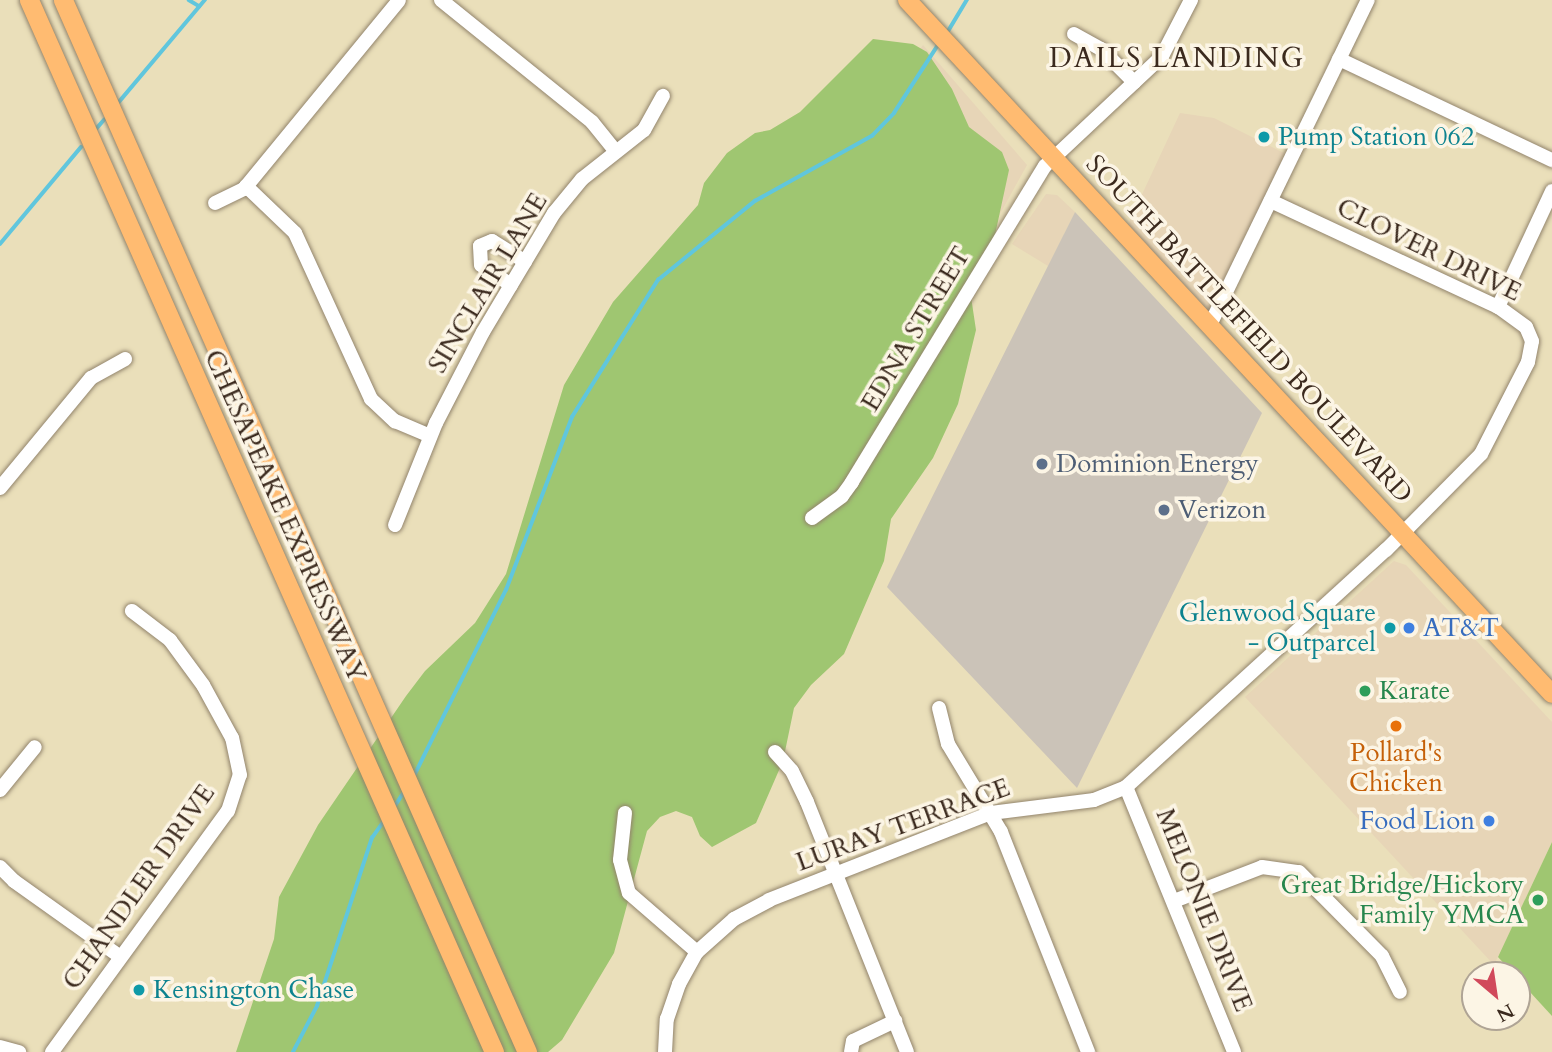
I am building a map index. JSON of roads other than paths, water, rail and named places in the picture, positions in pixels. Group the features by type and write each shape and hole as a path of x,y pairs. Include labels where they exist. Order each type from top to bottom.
{"highway":[{"name":"CHESAPEAKE EXPRESSWAY","path":"29,0 494,1052"},
{"name":"CHESAPEAKE EXPRESSWAY","path":"63,0 527,1052"}],"main road":[{"name":"SOUTH BATTLEFIELD BOULEVARD","path":"907,0 1552,694"}],"street":[{"path":"215,203 246,186 400,0"},
{"path":"441,0 592,122 616,152"},
{"name":"EDNA STREET","path":"812,518 852,482 1053,157 1167,49 1191,0"},
{"path":"1210,325 1368,0"},
{"path":"1074,34 1101,50 1134,82"},
{"path":"1339,59 1552,160"},
{"name":"SINCLAIR LANE","path":"395,525 430,436 525,262 569,194 653,119 663,96"},
{"path":"246,186 295,233 370,399 385,416 430,436"},
{"path":"1498,307 1552,191"},
{"name":"CLOVER DRIVE","path":"1271,201 1498,307 1529,332 1532,341 1528,362 1493,436 1472,466 1403,534"},
{"path":"511,285 481,265 480,246 492,241 525,262"},
{"path":"0,488 91,378 125,359"},
{"name":"LURAY TERRACE","path":"665,1052 672,1000 697,951 749,909 991,813 1036,804 1094,800 1126,787 1403,534"},
{"name":"CHANDLER DRIVE","path":"52,1052 119,956 228,811 240,775 232,738 203,685 170,639 132,611"},
{"path":"939,708 948,744 991,813 1088,1052"},
{"path":"0,790 35,747"},
{"path":"775,752 797,780 906,1049 891,1052"},
{"name":"MELONIE DRIVE","path":"1126,787 1234,1052"},
{"path":"625,813 620,860 629,892 697,951"},
{"path":"0,867 14,881 119,956"},
{"path":"1174,901 1262,867 1300,872 1382,956 1400,992"},
{"path":"851,1052 853,1041 895,1021"},
{"path":"0,1047 19,1052"}],"waterway":[{"path":"189,0 199,6"},
{"path":"119,102 205,0"},
{"path":"947,33 967,0"},
{"path":"414,776 506,590 572,417 658,280 755,201 872,136 894,113 940,42"},
{"path":"97,128 104,120"},
{"path":"0,244 81,147"},
{"path":"393,809 404,792"},
{"path":"293,1052 317,1006 372,838 384,821"}],"place":[{"name":"Pump Station 062","path":"1264,137"},
{"name":"Dominion Energy","path":"1042,464"},
{"name":"Verizon","path":"1164,510"},
{"name":"Glenwood Square - Outparcel","path":"1390,628"},
{"name":"AT&T","path":"1409,628"},
{"name":"Karate","path":"1365,691"},
{"name":"Pollard's Chicken","path":"1396,726"},
{"name":"Food Lion","path":"1489,821"},
{"name":"Great Bridge/Hickory Family YMCA","path":"1538,900"},
{"name":"Kensington Chase","path":"139,990"}],"district":[{"name":"DAILS LANDING","path":"1177,58"}]}
